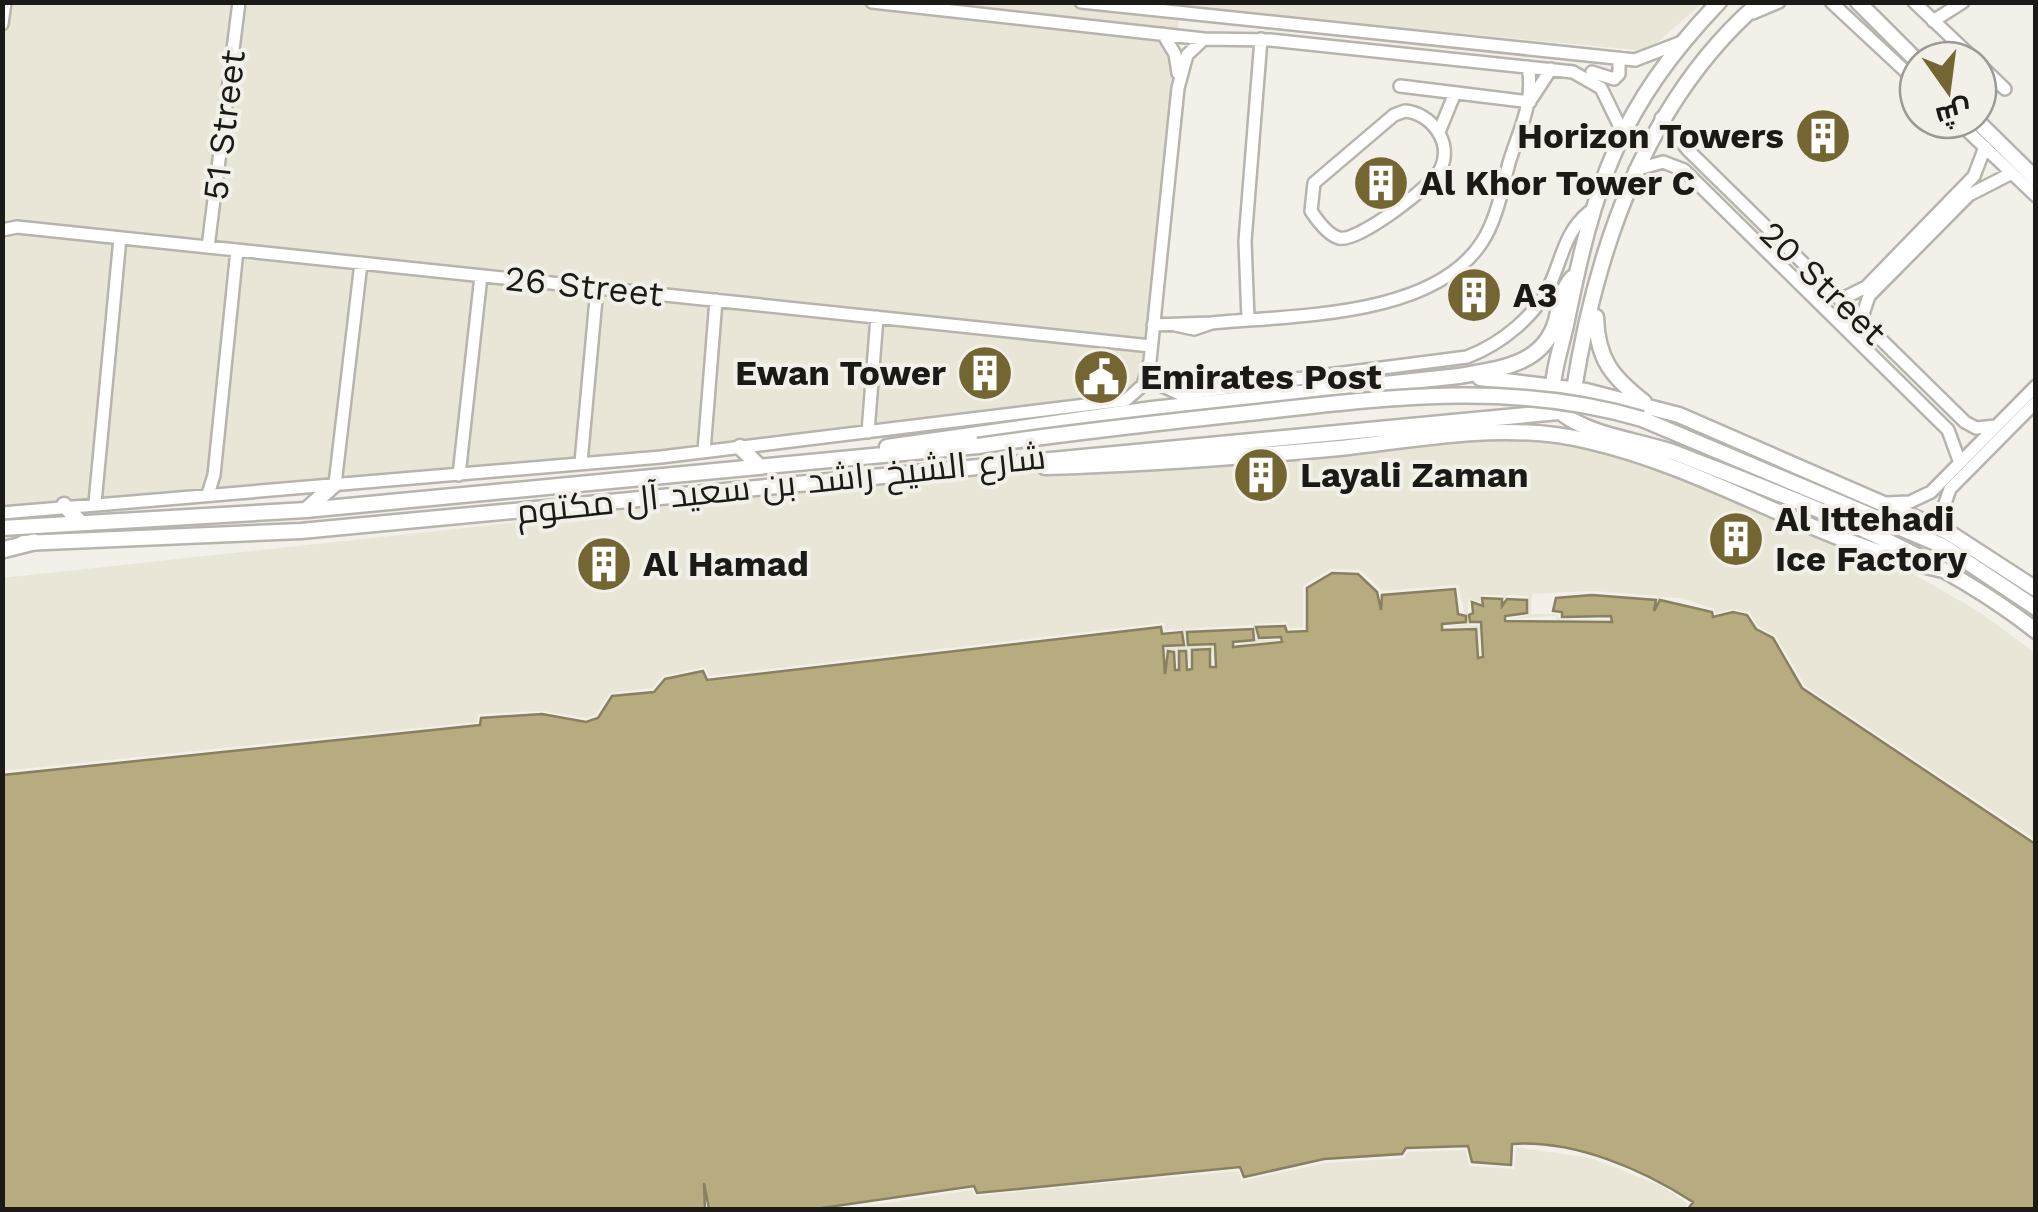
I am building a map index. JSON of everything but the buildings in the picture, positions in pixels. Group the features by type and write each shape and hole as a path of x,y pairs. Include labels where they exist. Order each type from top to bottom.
{"highway":[{"path":"2,547 34,542"}],"main road":[{"path":"1719,2 1707,9 1682,42 1622,131 1590,212 1554,386 1553,399 1559,412 1570,403 1594,303 1635,170 1682,86 1760,2"},
{"path":"1858,2 1898,42"},
{"path":"1682,42 1690,42 1696,52 1682,86"},
{"path":"1996,140 2036,179"},
{"path":"874,455 920,440 1459,376 1518,364 1537,352 1555,324 1564,288 1576,274"},
{"path":"1594,303 1603,362 1618,382 1648,406"},
{"path":"1459,376 1574,389 1679,415 1948,532 2036,589"},
{"path":"1315,377 1329,390"},
{"path":"1447,420 1466,409 1522,404 1523,393 1518,387 1488,379"},
{"name":"شارع الشيخ راشد بن سعيد آل مكتوم","path":"2,528 306,510 978,446 1408,395 1540,396 1642,419 1970,561 2036,608"},
{"path":"1629,438 1603,420 1601,412 1607,402 1679,415"},
{"name":"شارع الشيخ راشد بن سعيد آل مكتوم","path":"34,542 320,529 1559,412 1572,421 1724,474 1944,570 2036,631"},
{"path":"920,440 940,423"},
{"path":"980,464 1028,468 1231,458 1473,431 1557,435 1662,464 1889,557 1944,570"},
{"path":"740,447 760,467"},
{"path":"306,510 335,484"},
{"path":"64,505 80,522"}],"street":[{"path":"2,24 5,2"},
{"name":"51 Street","path":"208,247 239,2"},
{"path":"872,2 1204,39 1266,40 1573,72 1586,70 1610,80 1619,74 1619,58"},
{"path":"1081,2 1619,58 1652,57 1682,42"},
{"path":"1744,16 1779,2"},
{"path":"1831,2 1898,64"},
{"path":"1914,2 1953,40"},
{"path":"1933,22 1959,7"},
{"path":"1947,34 1959,7"},
{"path":"2,512 704,452 1126,400 1143,385 1152,346 1178,88 1178,61 1163,34"},
{"path":"1178,88 1187,55 1204,39"},
{"path":"1248,320 1245,241 1266,40"},
{"path":"1537,40 1547,50"},
{"path":"1528,66 1530,102"},
{"path":"1154,325 1176,324 1194,329 1212,323 1380,303 1413,293 1452,273 1474,252 1490,226 1530,102 1551,69"},
{"path":"1573,72 1601,88 1622,131"},
{"path":"1998,82 2006,89"},
{"path":"1400,86 1530,102"},
{"path":"1439,132 1416,112 1394,114 1318,177 1310,197 1314,217 1337,238 1365,232 1440,171 1444,152 1439,132 1455,93"},
{"name":"20 Street","path":"1661,118 1705,167 1960,417"},
{"path":"1977,140 2036,196"},
{"path":"1979,180 1984,147"},
{"path":"1635,170 1669,163 1692,178 1705,167"},
{"path":"1861,320 1863,305 1874,285 1979,180 2012,173"},
{"name":"20 Street","path":"1692,178 1948,430 1960,463"},
{"path":"1150,361 1158,384 1180,394 1457,360 1483,350 1537,306 1553,279 1566,240 1590,212"},
{"path":"2,216 16,227"},
{"name":"26 Street","path":"2,230 16,227 1152,346"},
{"path":"94,503 120,238"},
{"path":"208,494 214,475 237,250"},
{"path":"335,484 361,263"},
{"path":"459,475 482,276"},
{"path":"1840,300 1874,285"},
{"path":"581,462 597,288"},
{"path":"704,452 716,300"},
{"path":"868,432 877,317"},
{"path":"1886,503 1922,498 2036,386"},
{"path":"1948,532 1943,509 1950,489 2036,402"},
{"path":"1948,430 1960,417 1976,428 1996,426"}],"shaded area":[{"path":"3,3 1703,3 1647,51 1180,7 1146,393 781,451 3,516"},
{"path":"1397,427 1593,442 1893,562 1981,613 2035,653 2035,839 1805,686 1776,636 1758,626 1749,612 1732,609 1716,614 1714,609 1682,598 1661,597 1655,607 1658,596 1593,591 1532,594 1531,614 1609,620 1557,621 1556,616 1508,619 1528,615 1528,596 1507,595 1503,602 1503,595 1480,595 1481,603 1469,599 1468,612 1469,625 1480,625 1479,655 1477,627 1446,627 1467,624 1458,585 1382,591 1360,570 1331,569 1303,586 1303,627 1289,628 1287,622 1255,624 1258,640 1278,640 1236,645 1255,641 1253,625 1186,629 1187,646 1214,645 1215,664 1211,648 1190,649 1190,667 1187,650 1178,650 1178,667 1175,651 1167,650 1166,672 1164,648 1185,646 1183,629 1165,630 1164,623 709,676 705,667 663,676 652,688 610,693 595,715 586,718 542,711 478,714 477,722 3,771 2,578"},
{"path":"1332,573 1358,574 1377,592 1381,610 1382,595 1455,589 1458,614 1466,616 1466,622 1442,624 1442,630 1476,629 1478,658 1483,657 1481,622 1470,622 1469,615 1473,613 1472,602 1483,606 1482,598 1502,599 1502,606 1507,599 1527,600 1527,613 1505,616 1505,621 1612,622 1611,616 1562,617 1562,612 1553,611 1556,598 1592,595 1656,600 1654,611 1660,600 1712,612 1713,617 1733,612 1747,615 1756,629 1773,638 1802,688 2035,844 2035,1209 1688,1209 1693,1202 1652,1178 1607,1159 1560,1147 1512,1144 1511,1165 1472,1162 1468,1146 1406,1148 1402,1154 1324,1159 1244,1177 1240,1167 977,1193 974,1186 815,1209 709,1209 704,1183 705,1210 3,1209 3,775 480,725 481,718 542,714 586,722 598,718 612,696 654,692 665,679 703,671 707,680 1161,627 1162,634 1182,632 1184,645 1163,646 1165,674 1168,651 1174,652 1175,670 1179,670 1179,651 1186,651 1187,670 1192,669 1192,650 1210,649 1210,667 1216,667 1215,644 1188,645 1187,632 1253,629 1254,640 1233,642 1233,647 1282,642 1281,637 1259,638 1256,627 1285,626 1287,632 1307,631 1307,588"},
{"path":"1516,1147 1591,1158 1662,1186 1688,1204 1684,1210 845,1209 972,1190 975,1196 1238,1171 1242,1181 1325,1163 1404,1158 1408,1152 1466,1150 1469,1166 1514,1169"}],"place":[{"name":"Horizon Towers","path":"1823,136"},
{"name":"Al Khor Tower C","path":"1381,183"},
{"name":"A3","path":"1474,295"},
{"name":"Ewan Tower","path":"985,373"},
{"name":"Emirates Post","path":"1101,377"},
{"name":"Layali Zaman","path":"1261,475"},
{"name":"Al Ittehadi Ice Factory","path":"1736,539"},
{"name":"Al Hamad","path":"604,564"}]}
